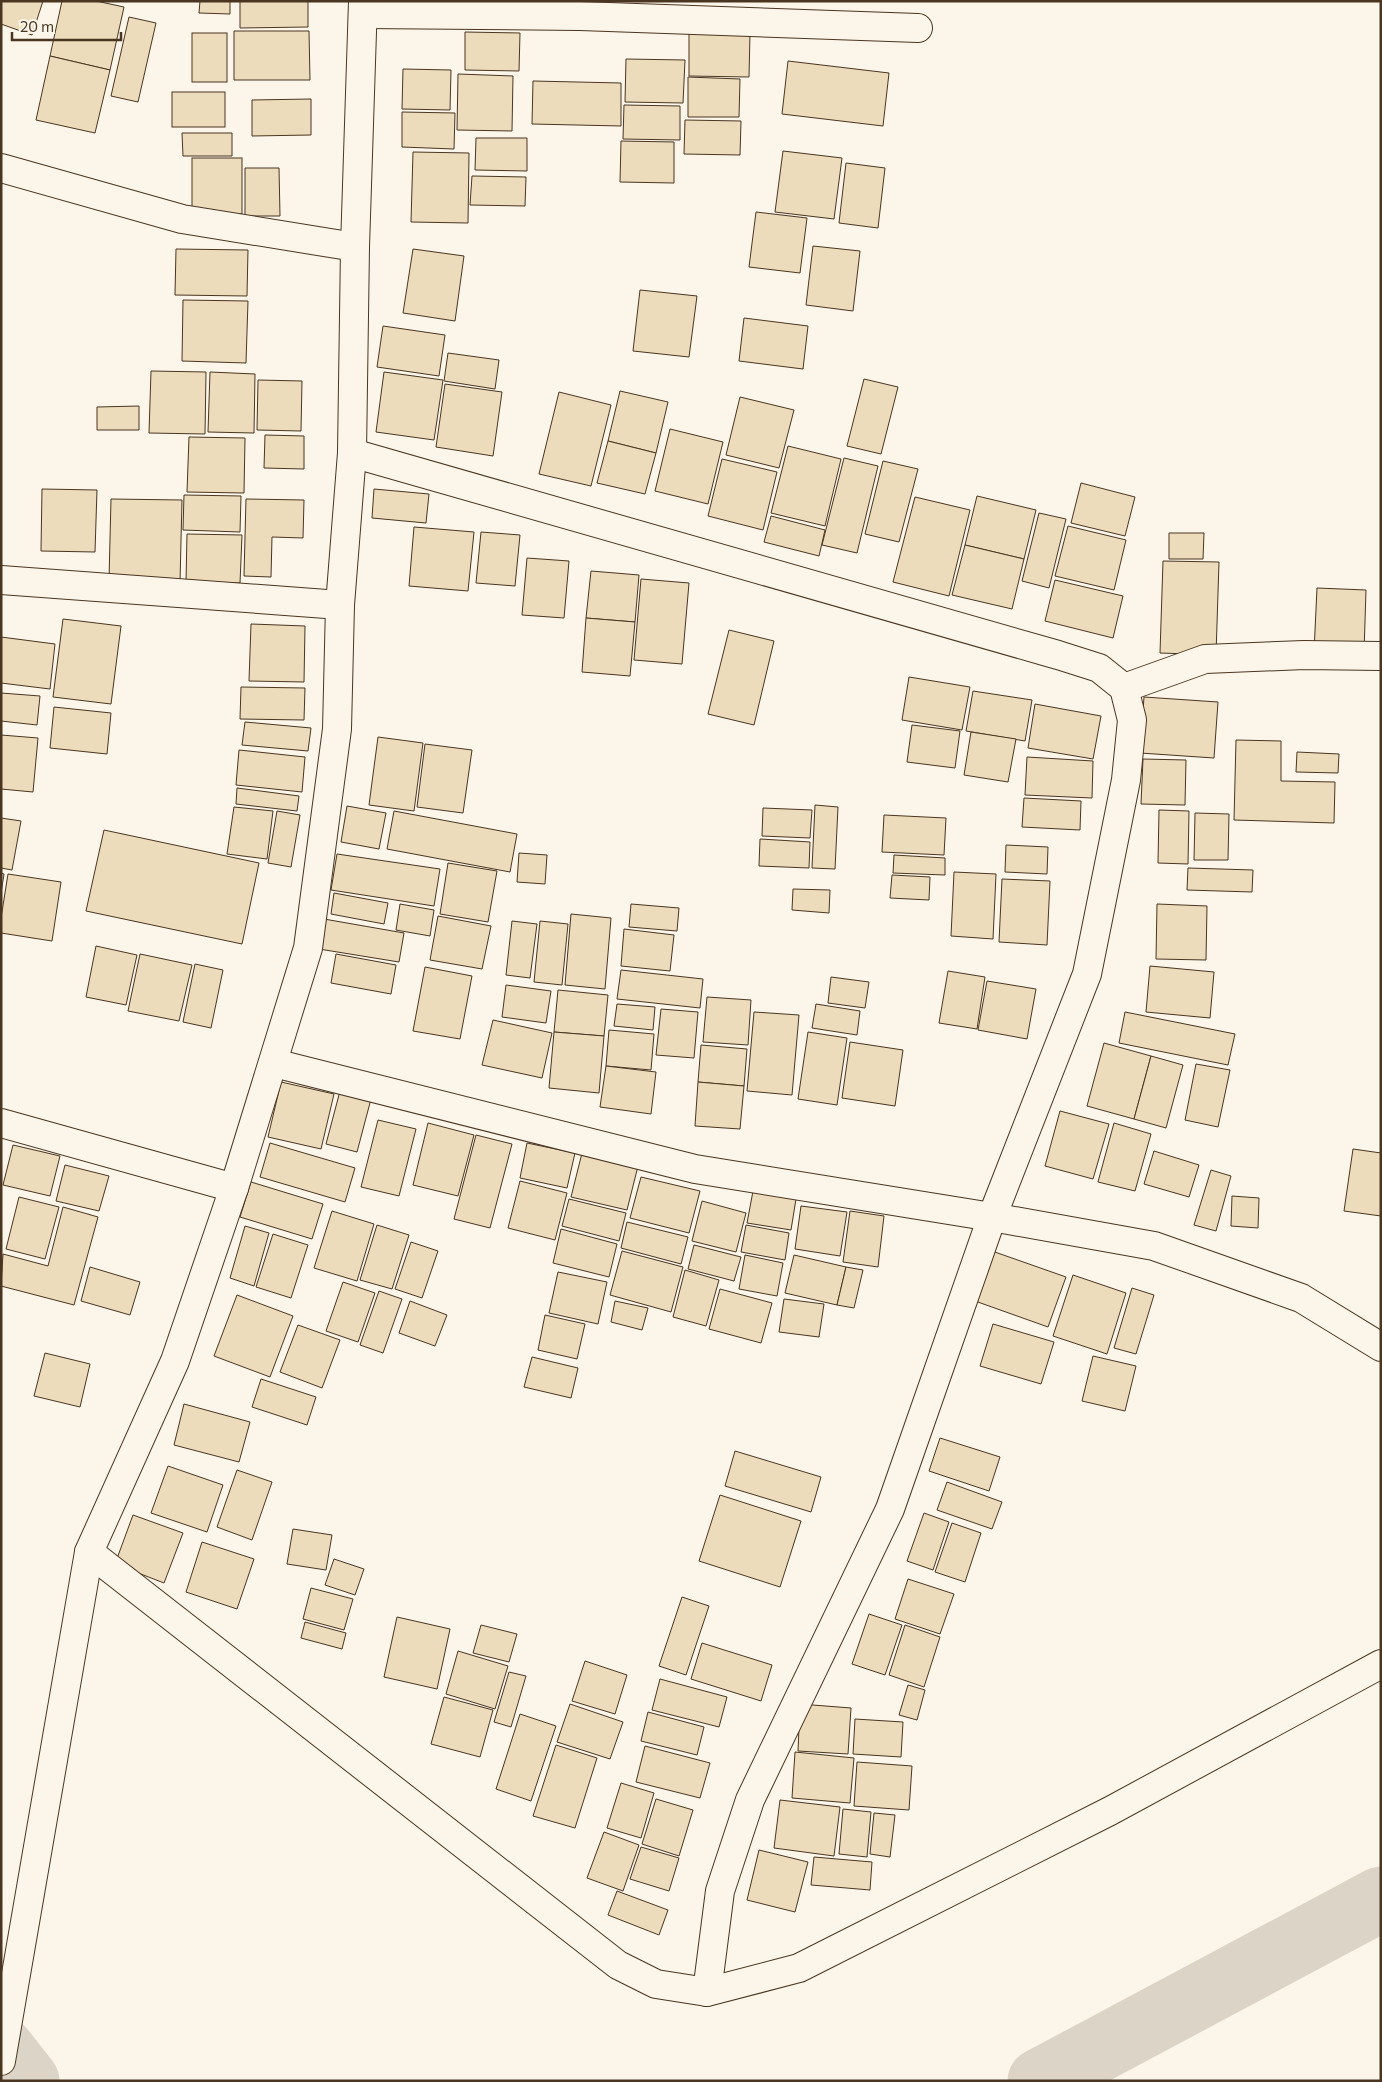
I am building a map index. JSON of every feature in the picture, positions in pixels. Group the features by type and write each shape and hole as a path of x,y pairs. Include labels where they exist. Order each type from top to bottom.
{"street":[{"path":"1,2060 89,1552 175,1361 234,1188 308,948 337,729 340,604 352,452 355,248 363,8 918,28"},
{"path":"1,168 182,219 355,248"},
{"path":"352,452 1099,668 1124,688 1132,720 1126,780 1087,974 992,1217 890,1509 750,1800 720,1891 708,1992"},
{"path":"1,580 340,604"},
{"path":"1124,688 1205,659 1304,655 1381,656"},
{"path":"274,1063 695,1169 992,1217 1154,1246 1301,1298 1381,1347"},
{"path":"1,1123 234,1188"},
{"path":"89,1552 618,1965 656,1984 708,1992 799,1968 1110,1811 1381,1664"}],"building":[{"path":"1,1 43,1 32,35 1,24"},
{"path":"62,1 96,1 124,7 110,70 50,56"},
{"path":"200,1 230,1 230,14 199,13"},
{"path":"240,1 308,1 308,27 240,28"},
{"path":"129,17 156,23 138,102 111,96"},
{"path":"234,31 309,31 310,80 234,80"},
{"path":"465,32 520,33 519,71 465,70"},
{"path":"689,32 750,33 749,77 689,76"},
{"path":"192,33 227,33 227,82 192,82"},
{"path":"50,56 110,70 95,133 36,120"},
{"path":"626,59 685,60 683,103 625,102"},
{"path":"788,61 889,73 883,126 782,114"},
{"path":"403,69 451,70 450,110 402,109"},
{"path":"458,74 513,76 512,131 457,130"},
{"path":"688,77 740,79 739,117 688,117"},
{"path":"533,81 621,83 621,126 532,124"},
{"path":"172,92 225,92 225,127 172,127"},
{"path":"311,99 311,135 252,136 252,100"},
{"path":"624,105 680,106 680,140 623,139"},
{"path":"402,112 455,113 454,149 402,147"},
{"path":"685,120 741,121 740,155 684,154"},
{"path":"182,133 232,133 232,156 183,156"},
{"path":"476,138 527,138 527,171 475,170"},
{"path":"621,141 674,142 674,183 620,182"},
{"path":"783,151 842,158 834,219 775,212"},
{"path":"413,152 469,153 468,223 411,222"},
{"path":"192,158 242,158 242,214 192,214"},
{"path":"846,163 885,168 878,228 839,223"},
{"path":"245,168 279,168 280,216 245,216"},
{"path":"472,176 526,177 525,206 470,205"},
{"path":"756,212 807,218 800,273 749,267"},
{"path":"813,246 860,251 853,311 806,305"},
{"path":"176,249 248,250 247,296 175,295"},
{"path":"413,249 464,256 455,321 403,313"},
{"path":"640,290 697,296 689,357 633,351"},
{"path":"183,300 248,301 246,363 182,361"},
{"path":"744,318 808,326 803,369 739,361"},
{"path":"383,326 445,335 439,376 377,367"},
{"path":"448,353 499,360 495,389 444,381"},
{"path":"151,371 206,372 205,434 149,433"},
{"path":"210,372 255,374 254,433 208,432"},
{"path":"384,372 443,380 434,440 376,432"},
{"path":"864,379 898,387 881,454 847,446"},
{"path":"258,380 302,381 301,431 257,430"},
{"path":"445,384 502,392 493,456 436,447"},
{"path":"620,391 668,402 656,453 608,441"},
{"path":"559,392 611,405 591,486 539,474"},
{"path":"740,397 794,410 779,468 726,455"},
{"path":"139,406 139,430 97,430 97,407"},
{"path":"670,429 723,442 708,504 655,491"},
{"path":"265,435 304,436 304,469 264,468"},
{"path":"189,437 245,438 244,493 187,492"},
{"path":"608,441 656,453 645,494 597,483"},
{"path":"788,446 841,459 825,526 771,513"},
{"path":"844,458 878,466 857,553 822,545"},
{"path":"722,459 777,472 763,530 708,516"},
{"path":"883,461 918,469 899,542 865,534"},
{"path":"1081,483 1135,497 1125,536 1071,523"},
{"path":"42,489 97,490 95,552 41,551"},
{"path":"374,489 429,494 426,523 372,518"},
{"path":"184,495 241,496 240,532 183,530"},
{"path":"977,496 1036,510 1024,559 965,545"},
{"path":"915,497 970,510 949,596 893,582"},
{"path":"111,499 182,500 180,582 109,580"},
{"path":"246,499 304,500 303,538 272,537 271,577 244,576"},
{"path":"1039,513 1066,519 1049,588 1022,581"},
{"path":"771,516 825,530 819,556 764,542"},
{"path":"1068,526 1126,540 1114,590 1055,576"},
{"path":"414,527 474,532 468,591 409,586"},
{"path":"481,532 520,535 515,586 476,583"},
{"path":"1169,533 1204,533 1203,559 1169,559"},
{"path":"187,534 242,535 240,583 186,582"},
{"path":"965,545 1024,559 1012,609 952,595"},
{"path":"527,558 569,561 564,618 522,615"},
{"path":"1163,561 1219,562 1216,655 1160,653"},
{"path":"591,571 639,575 635,622 586,618"},
{"path":"641,579 689,583 682,664 634,660"},
{"path":"1055,580 1123,596 1113,638 1045,621"},
{"path":"1317,588 1366,590 1364,653 1314,652"},
{"path":"586,618 635,622 630,676 582,672"},
{"path":"63,619 121,626 111,704 53,697"},
{"path":"251,624 305,626 304,682 249,681"},
{"path":"729,630 774,641 754,725 708,714"},
{"path":"1,637 55,644 50,689 1,683"},
{"path":"909,677 970,687 962,730 902,720"},
{"path":"241,687 305,688 304,720 240,719"},
{"path":"973,691 1032,700 1025,741 966,731"},
{"path":"1,693 40,696 37,725 1,721"},
{"path":"1144,697 1218,702 1214,758 1140,753"},
{"path":"1035,704 1101,716 1093,759 1028,748"},
{"path":"54,707 111,713 107,754 50,748"},
{"path":"245,722 311,728 308,751 242,745"},
{"path":"912,725 960,731 955,768 907,762"},
{"path":"971,732 1016,739 1008,782 964,775"},
{"path":"1,735 38,738 33,792 1,789"},
{"path":"378,737 423,743 414,811 369,805"},
{"path":"1236,740 1281,741 1281,781 1335,782 1334,823 1234,820"},
{"path":"425,744 472,750 463,813 417,807"},
{"path":"239,750 305,757 302,792 236,785"},
{"path":"1297,752 1339,754 1338,773 1296,772"},
{"path":"1027,757 1093,761 1092,798 1025,795"},
{"path":"1143,759 1186,760 1185,805 1141,804"},
{"path":"237,788 299,796 297,811 236,804"},
{"path":"1024,798 1081,801 1080,830 1022,827"},
{"path":"815,805 838,807 835,869 812,868"},
{"path":"347,806 386,813 379,849 341,842"},
{"path":"234,807 273,811 267,859 227,854"},
{"path":"763,808 812,810 810,838 762,836"},
{"path":"1159,810 1189,811 1188,864 1158,863"},
{"path":"277,811 300,815 291,867 268,863"},
{"path":"394,811 517,834 510,872 387,849"},
{"path":"1195,813 1229,814 1228,860 1194,860"},
{"path":"884,815 946,818 944,855 882,852"},
{"path":"1,818 21,821 12,870 1,868"},
{"path":"104,830 259,863 242,944 86,911"},
{"path":"760,839 810,842 809,868 759,866"},
{"path":"1006,845 1048,847 1047,874 1005,872"},
{"path":"519,853 547,855 545,884 517,882"},
{"path":"337,854 440,869 434,906 331,890"},
{"path":"894,855 945,858 945,875 893,873"},
{"path":"448,863 497,871 488,922 440,914"},
{"path":"1188,868 1253,870 1252,892 1187,890"},
{"path":"954,872 996,874 993,939 951,936"},
{"path":"1,873 4,874 1,893"},
{"path":"8,874 61,882 52,941 1,933 1,918"},
{"path":"892,875 930,877 929,900 890,898"},
{"path":"1002,879 1050,881 1047,945 999,942"},
{"path":"793,889 830,890 829,913 792,910"},
{"path":"334,893 388,903 384,924 331,914"},
{"path":"400,904 434,910 430,936 396,930"},
{"path":"631,904 679,908 677,931 629,927"},
{"path":"1157,904 1207,906 1206,960 1156,959"},
{"path":"571,914 611,918 605,989 565,985"},
{"path":"438,916 491,926 482,969 430,960"},
{"path":"324,919 404,933 399,962 319,949"},
{"path":"512,921 537,924 530,978 506,975"},
{"path":"540,921 568,924 562,985 534,982"},
{"path":"624,929 674,935 670,971 621,966"},
{"path":"96,946 137,955 126,1005 86,997"},
{"path":"140,954 192,965 179,1021 128,1011"},
{"path":"336,954 396,965 391,994 331,983"},
{"path":"195,964 223,970 211,1028 183,1022"},
{"path":"1150,966 1214,972 1210,1018 1146,1012"},
{"path":"425,967 472,976 460,1039 413,1031"},
{"path":"621,970 703,979 700,1008 617,999"},
{"path":"948,971 985,977 977,1029 939,1023"},
{"path":"831,977 869,982 865,1008 828,1003"},
{"path":"987,981 1036,989 1027,1039 978,1030"},
{"path":"506,985 551,991 546,1023 502,1017"},
{"path":"558,990 608,995 604,1036 554,1032"},
{"path":"707,997 751,1000 748,1045 703,1042"},
{"path":"617,1004 655,1007 653,1030 614,1026"},
{"path":"816,1004 860,1011 857,1035 812,1028"},
{"path":"661,1009 698,1012 694,1058 656,1055"},
{"path":"754,1012 799,1015 792,1095 747,1091"},
{"path":"1125,1012 1235,1034 1228,1065 1119,1043"},
{"path":"493,1020 552,1033 542,1078 482,1065"},
{"path":"609,1030 654,1034 651,1070 606,1066"},
{"path":"554,1032 604,1036 599,1093 549,1088"},
{"path":"808,1032 847,1038 837,1105 798,1099"},
{"path":"850,1042 903,1050 895,1106 842,1098"},
{"path":"1104,1043 1151,1056 1134,1119 1087,1106"},
{"path":"701,1045 747,1049 744,1086 698,1082"},
{"path":"1151,1056 1183,1065 1166,1128 1134,1119"},
{"path":"1196,1064 1230,1070 1218,1127 1185,1120"},
{"path":"606,1066 656,1072 651,1114 600,1107"},
{"path":"281,1082 334,1094 321,1149 268,1137"},
{"path":"698,1082 744,1086 740,1129 695,1126"},
{"path":"340,1091 371,1099 357,1152 326,1144"},
{"path":"1060,1111 1109,1124 1093,1179 1045,1166"},
{"path":"378,1120 416,1129 399,1196 361,1187"},
{"path":"428,1123 474,1135 458,1196 413,1185"},
{"path":"1114,1123 1151,1134 1135,1191 1098,1182"},
{"path":"476,1135 512,1144 490,1228 454,1219"},
{"path":"270,1143 355,1168 345,1202 260,1177"},
{"path":"527,1143 575,1153 567,1188 520,1178"},
{"path":"13,1145 60,1156 50,1196 3,1185"},
{"path":"1353,1149 1381,1153 1381,1216 1344,1211"},
{"path":"1154,1151 1199,1165 1189,1197 1144,1184"},
{"path":"582,1153 638,1166 627,1210 571,1197"},
{"path":"65,1165 109,1176 99,1211 56,1201"},
{"path":"1211,1170 1231,1176 1216,1231 1194,1225"},
{"path":"641,1177 700,1191 689,1233 630,1218"},
{"path":"520,1181 567,1193 555,1240 508,1228"},
{"path":"251,1182 323,1204 312,1239 240,1217"},
{"path":"753,1191 796,1199 791,1230 747,1223"},
{"path":"1232,1196 1259,1198 1258,1228 1231,1226"},
{"path":"19,1197 59,1207 45,1259 6,1249"},
{"path":"569,1199 626,1213 619,1241 562,1226"},
{"path":"702,1201 746,1213 736,1252 692,1241"},
{"path":"801,1206 847,1212 840,1256 795,1249"},
{"path":"63,1207 98,1217 74,1305 1,1286 3,1254 48,1266"},
{"path":"332,1211 374,1224 357,1281 314,1268"},
{"path":"850,1211 884,1216 878,1267 843,1262"},
{"path":"627,1222 688,1237 681,1264 621,1248"},
{"path":"377,1225 409,1235 392,1289 360,1280"},
{"path":"746,1225 789,1233 785,1260 741,1252"},
{"path":"245,1226 269,1233 254,1286 230,1278"},
{"path":"561,1229 617,1244 609,1277 553,1263"},
{"path":"273,1234 308,1245 291,1298 256,1287"},
{"path":"411,1242 438,1251 422,1298 395,1289"},
{"path":"694,1245 741,1257 734,1281 688,1269"},
{"path":"622,1251 683,1267 671,1312 610,1295"},
{"path":"992,1251 1066,1277 1048,1327 975,1301"},
{"path":"745,1255 783,1263 777,1296 739,1289"},
{"path":"794,1255 846,1267 837,1305 785,1293"},
{"path":"90,1267 140,1282 130,1315 81,1301"},
{"path":"846,1267 863,1270 854,1308 837,1305"},
{"path":"685,1270 719,1280 706,1326 673,1317"},
{"path":"558,1272 607,1282 598,1324 549,1313"},
{"path":"1073,1275 1126,1293 1107,1354 1053,1336"},
{"path":"343,1282 375,1293 358,1342 326,1331"},
{"path":"1132,1288 1154,1295 1136,1354 1114,1348"},
{"path":"720,1289 772,1303 761,1343 709,1329"},
{"path":"379,1291 402,1299 383,1353 360,1345"},
{"path":"237,1295 293,1316 270,1377 214,1356"},
{"path":"784,1299 824,1304 819,1337 779,1332"},
{"path":"410,1301 447,1315 435,1346 399,1333"},
{"path":"615,1301 648,1308 642,1330 611,1322"},
{"path":"545,1315 585,1324 577,1359 538,1350"},
{"path":"993,1324 1054,1342 1041,1384 980,1366"},
{"path":"298,1325 340,1340 322,1388 280,1372"},
{"path":"45,1353 90,1364 80,1407 34,1396"},
{"path":"1093,1356 1136,1366 1125,1411 1082,1401"},
{"path":"532,1357 578,1368 571,1398 524,1387"},
{"path":"261,1379 316,1397 307,1425 252,1407"},
{"path":"184,1404 250,1422 239,1462 174,1445"},
{"path":"940,1438 1000,1457 989,1491 929,1471"},
{"path":"735,1451 821,1477 811,1512 725,1486"},
{"path":"168,1466 223,1485 207,1532 151,1513"},
{"path":"237,1470 272,1482 252,1540 217,1527"},
{"path":"947,1482 1002,1502 992,1529 937,1510"},
{"path":"720,1495 801,1521 780,1587 699,1561"},
{"path":"924,1513 949,1522 933,1570 907,1561"},
{"path":"133,1515 183,1533 164,1583 115,1564"},
{"path":"952,1523 981,1533 965,1582 935,1572"},
{"path":"293,1529 332,1535 326,1570 287,1564"},
{"path":"202,1542 254,1559 237,1609 186,1592"},
{"path":"334,1559 364,1569 355,1595 325,1585"},
{"path":"908,1579 954,1594 940,1634 895,1619"},
{"path":"311,1588 353,1599 344,1630 303,1619"},
{"path":"682,1597 709,1606 686,1675 659,1666"},
{"path":"869,1614 902,1625 885,1675 852,1664"},
{"path":"397,1617 450,1629 437,1689 384,1677"},
{"path":"305,1622 346,1633 342,1649 301,1638"},
{"path":"481,1625 517,1634 509,1662 473,1653"},
{"path":"905,1625 940,1637 924,1687 889,1675"},
{"path":"702,1643 772,1665 761,1701 691,1679"},
{"path":"458,1651 508,1666 495,1709 446,1694"},
{"path":"585,1661 627,1675 615,1714 572,1701"},
{"path":"509,1672 526,1676 511,1727 494,1722"},
{"path":"660,1679 727,1697 719,1727 652,1710"},
{"path":"908,1685 925,1690 917,1720 899,1715"},
{"path":"444,1697 493,1710 480,1757 431,1744"},
{"path":"570,1704 623,1722 610,1759 557,1742"},
{"path":"800,1704 851,1708 848,1754 798,1751"},
{"path":"648,1712 704,1727 697,1755 641,1741"},
{"path":"520,1714 556,1726 531,1801 496,1789"},
{"path":"855,1719 903,1722 901,1757 853,1754"},
{"path":"556,1745 597,1758 575,1828 533,1816"},
{"path":"645,1746 710,1763 700,1798 636,1782"},
{"path":"795,1752 854,1758 850,1803 792,1798"},
{"path":"857,1762 912,1766 909,1810 854,1806"},
{"path":"621,1783 654,1793 641,1838 607,1828"},
{"path":"656,1799 693,1810 679,1856 642,1844"},
{"path":"780,1800 840,1807 834,1856 774,1848"},
{"path":"843,1809 871,1812 867,1857 839,1854"},
{"path":"874,1813 895,1815 890,1857 870,1854"},
{"path":"604,1832 639,1845 623,1891 587,1878"},
{"path":"641,1847 679,1858 669,1891 630,1879"},
{"path":"759,1850 808,1862 795,1912 747,1900"},
{"path":"814,1857 872,1862 870,1890 811,1885"},
{"path":"617,1891 668,1910 659,1935 608,1915"}],"waterway":[{"path":"1040,2081 1381,1899"},
{"path":"1,2048 27,2081"}]}
